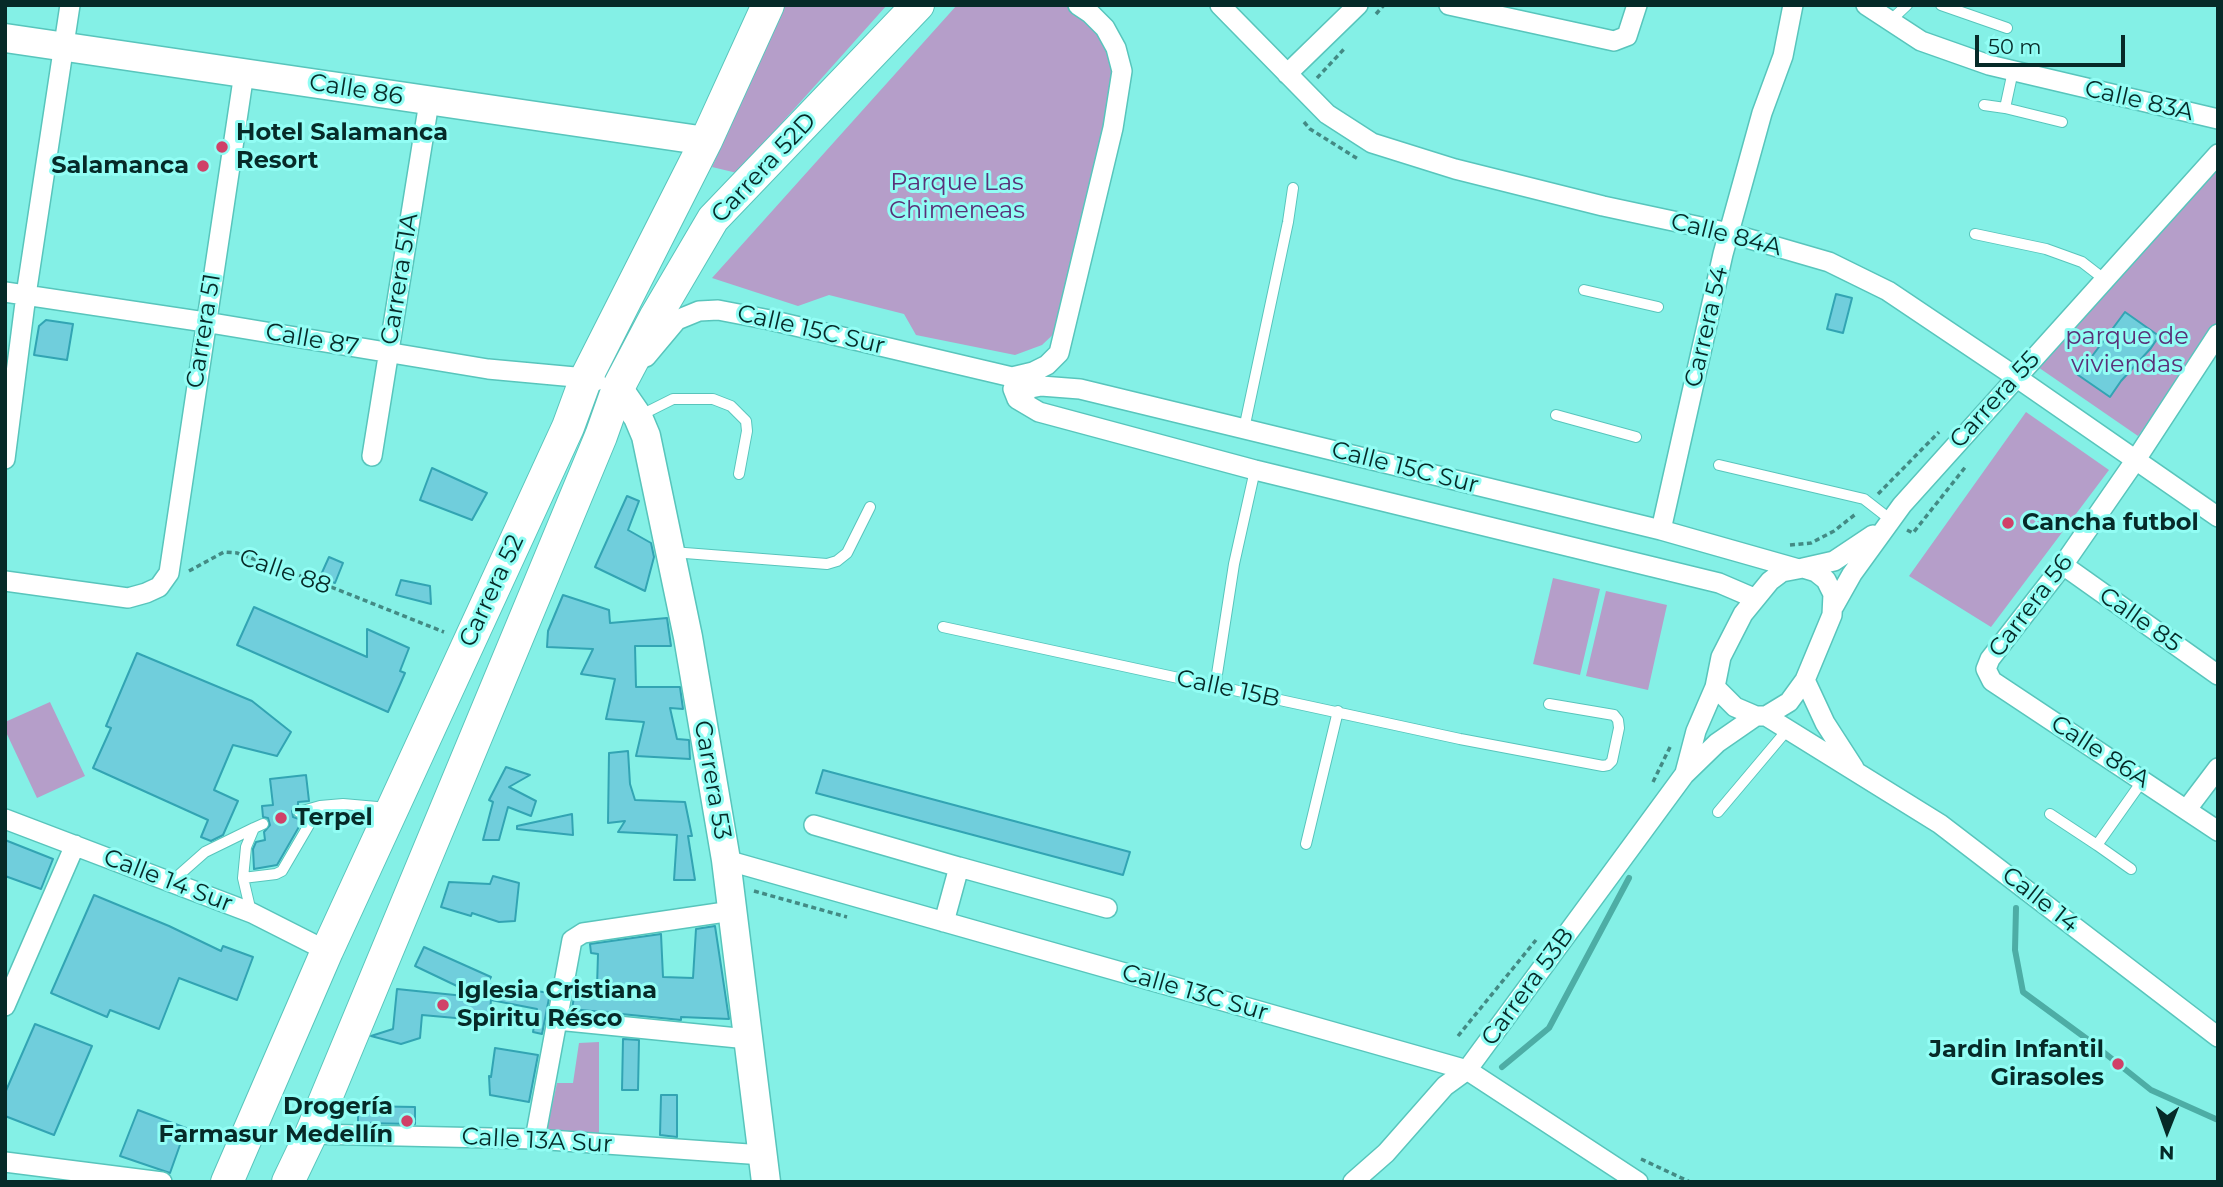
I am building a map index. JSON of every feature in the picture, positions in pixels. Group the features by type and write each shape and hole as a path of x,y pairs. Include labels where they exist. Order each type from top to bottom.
{"main road":[{"name":"Carrera 52","path":"228,1182 327,951 568,427 586,378 706,141 768,5"},
{"name":"Carrera 52D","path":"618,388 656,316 713,219 918,5"},
{"name":"Carrera 52","path":"288,1182 312,1133 618,388"}],"street":[{"path":"5,459 26,295 70,5"},
{"path":"1078,5 1105,28 1116,48 1122,71 1120,96 1059,353 1061,368 1080,389"},
{"name":"Calle 84A","path":"1220,5 1295,67 1327,114 1372,143 1468,172 1616,209 1729,233 1829,262 1888,291 2218,517"},
{"path":"1295,67 1358,5"},
{"path":"1449,5 1614,40 1627,36 1634,15"},
{"name":"Carrera 54","path":"1661,530 1729,233 1762,113 1783,56 1793,5"},
{"name":"Calle 83A","path":"1866,5 1921,41 1989,65 2218,119"},
{"name":"Calle 86","path":"5,38 706,141"},
{"name":"Carrera 51","path":"159,587 169,573 244,73"},
{"name":"Carrera 51A","path":"372,456 429,102"},
{"name":"Carrera 55","path":"1805,680 1834,606 1852,574 1889,522 2218,154"},
{"name":"Calle 87","path":"5,292 488,369 586,378 618,388"},
{"name":"Calle 15C Sur","path":"618,388 677,320 699,311 718,310 1012,377"},
{"name":"Carrera 56","path":"1986,669 1990,659 2063,565 2215,344"},
{"path":"1017,399 1012,377 1047,365 1059,353"},
{"name":"Calle 15C Sur","path":"1754,598 1710,580 1255,470 1039,412 1017,399 1031,388 1041,386 1080,389 1661,530 1799,568"},
{"name":"Carrera 53","path":"618,388 638,417 646,436 671,552 726,860 768,1174"},
{"name":"Carrera 55","path":"1799,568 1834,561 1852,551 1889,522"},
{"name":"Calle 85","path":"2063,565 2218,675"},
{"path":"1799,568 1816,572 1826,580 1833,594 1834,606"},
{"name":"Carrera 53B","path":"1684,775 1696,731 1715,687 1721,657 1730,638 1754,598 1782,572 1799,568"},
{"path":"5,581 128,598 159,587"},
{"name":"Calle 86A","path":"1986,669 1992,681 2218,831"},
{"path":"1805,680 1825,723 1856,772"},
{"name":"Carrera 53B","path":"1353,1182 1386,1153 1445,1086 1467,1070 1684,775 1717,743 1790,702 1805,680"},
{"path":"1715,687 1735,707 1788,729 1856,772"},
{"path":"2187,809 2218,768"},
{"name":"Calle 14","path":"1856,772 1940,824 2218,1037"},
{"name":"Calle 14 Sur","path":"5,819 252,914 327,951"},
{"path":"814,825 1107,908"},
{"path":"5,1006 75,845"},
{"name":"Calle 13C Sur","path":"726,860 1467,1070 1638,1182"},
{"path":"944,922 959,867"},
{"path":"535,1139 572,940 583,933 732,911"},
{"path":"557,1020 748,1039"},
{"name":"Calle 13A Sur","path":"312,1133 535,1139 768,1174"},
{"path":"5,1162 162,1182"}],"lane":[{"path":"1890,21 1907,5"},
{"path":"1941,5 2007,28"},
{"path":"2005,108 2013,71"},
{"path":"1984,105 2062,122"},
{"path":"1244,429 1293,188"},
{"path":"1975,234 2046,249 2082,262 2104,279"},
{"path":"1584,290 1658,307"},
{"path":"638,417 673,399 713,399 731,406 746,421 747,431 739,474"},
{"path":"1556,415 1636,436"},
{"path":"1719,465 1864,499 1889,522"},
{"path":"1215,687 1236,556 1255,470"},
{"path":"671,552 827,564 837,561 846,553 870,507"},
{"name":"Calle 15B","path":"943,627 1215,687 1513,748 1603,766 1612,761 1619,728 1614,715 1549,704"},
{"path":"1306,844 1338,711"},
{"path":"1718,811 1788,729"},
{"path":"2097,845 2143,780"},
{"path":"299,812 320,806 343,804 392,808"},
{"path":"243,878 282,871 320,806"},
{"path":"2050,814 2131,869"},
{"path":"171,882 205,852 258,826 246,847 243,878 252,914"}],"path":[{"path":"1295,67 1325,87"},
{"path":"1869,504 1942,428"},
{"name":"Calle 88","path":"159,587 224,552 237,553 444,632"},
{"path":"1647,793 1671,745"},
{"path":"1458,1036 1540,935"}],"green space":[{"path":"783,5 887,5 737,173 712,167"},
{"name":"Parque Las Chimeneas","path":"957,5 1065,5 1094,24 1110,49 1113,77 1060,328 1042,345 1015,355 916,335 904,314 829,295 798,306 712,278"},
{"name":"parque de viviendas","path":"2218,167 2218,326 2138,436 2035,365"},
{"name":"Cancha futbol","path":"2026,412 2109,470 1991,627 1909,576"},
{"path":"1553,578 1600,589 1580,675 1533,664"},
{"path":"1606,591 1667,605 1648,690 1586,676"},
{"path":"50,702 85,776 37,798 5,730 5,722"},
{"path":"599,1042 599,1140 545,1138 557,1083 573,1083 579,1043"}],"building":[{"path":"1836,294 1852,298 1843,333 1827,329"},
{"path":"2125,312 2159,336 2110,397 2078,375"},
{"path":"46,320 73,324 67,360 34,355 39,326"},
{"path":"432,468 487,493 472,520 420,500"},
{"path":"627,496 639,501 628,530 651,543 654,557 645,591 595,567"},
{"path":"329,557 343,563 335,583 320,577"},
{"path":"401,580 430,586 431,604 396,595"},
{"path":"563,595 609,610 610,623 667,618 671,646 635,646 636,687 680,687 683,709 670,708 677,739 689,740 690,759 636,756 644,722 606,719 615,679 581,674 593,649 547,647 548,631"},
{"path":"254,607 367,657 367,629 409,648 400,671 405,673 388,712 237,645"},
{"path":"137,653 252,701 291,732 277,756 233,745 214,790 238,801 223,835 211,841 201,837 208,820 93,768 111,728 106,726"},
{"path":"628,751 630,784 635,800 685,802 692,836 688,836 695,880 674,880 677,835 618,832 625,821 608,823 609,753"},
{"path":"506,767 530,775 509,787 536,801 531,816 508,807 499,840 483,840 493,802 489,800"},
{"path":"823,770 1130,852 1123,875 816,793"},
{"name":"Terpel","path":"306,775 309,801 298,802 292,811 293,817 299,819 300,825 277,865 254,869 253,849 256,842 265,840 264,832 270,825 268,818 263,817 262,806 273,805 270,779"},
{"path":"572,814 573,835 517,829 517,826"},
{"path":"5,840 53,859 41,889 5,876"},
{"path":"493,876 519,883 515,921 499,922 441,907 449,882 490,884"},
{"path":"94,895 221,951 223,946 253,957 237,1000 179,978 159,1029 110,1010 107,1017 51,993"},
{"path":"715,926 729,1019 681,1017 681,1020 572,1009 574,997 579,997 579,986 597,987 598,954 591,953 590,944 661,934 663,977 693,978 696,929"},
{"path":"424,947 491,977 487,984 550,993 542,1034 533,1032 537,1009 491,1000 489,1021 422,1015 420,1038 401,1044 371,1036 393,1029 397,989 474,997 458,993 459,987 415,966"},
{"path":"35,1024 92,1046 54,1135 5,1116 5,1093"},
{"path":"623,1039 639,1040 638,1090 622,1090"},
{"path":"495,1048 538,1055 529,1102 490,1095 489,1076 491,1077"},
{"path":"661,1095 677,1095 677,1137 660,1135"},
{"path":"358,1106 415,1107 415,1124 358,1123"},
{"path":"138,1110 186,1128 170,1173 120,1156"}],"waterway":[{"path":"1502,1067 1549,1028 1629,878"},
{"path":"2016,908 2015,950 2023,992 2151,1090 2218,1120"}],"place":[{"name":"Hotel Salamanca Resort","path":"222,147"},
{"name":"Salamanca","path":"203,166"},
{"name":"Cancha futbol","path":"2008,523"},
{"name":"Terpel","path":"281,818"},
{"name":"Iglesia Cristiana Spiritu Résco","path":"443,1005"},
{"name":"Jardin Infantil Girasoles","path":"2118,1064"},
{"name":"Drogería Farmasur Medellín","path":"407,1121"}]}
